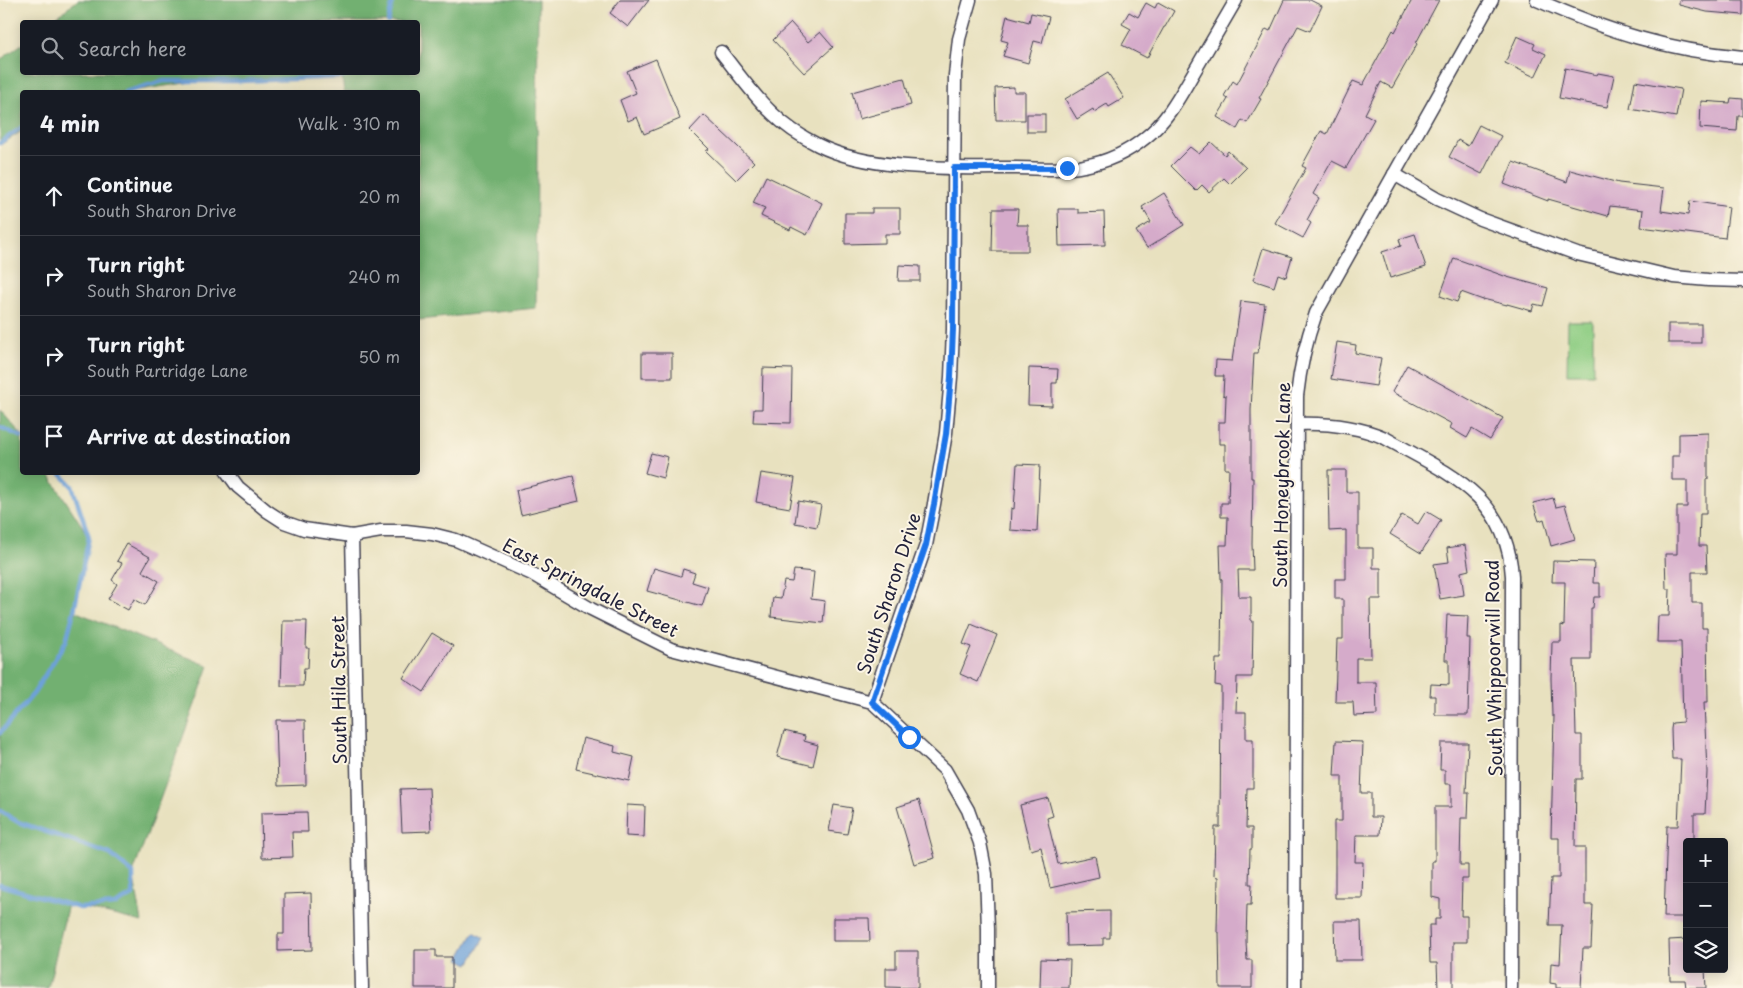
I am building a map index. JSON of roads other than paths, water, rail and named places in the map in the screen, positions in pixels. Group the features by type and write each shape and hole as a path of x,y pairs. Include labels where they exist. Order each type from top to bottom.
{"street":[{"name":"South Sharon Drive","path":"970,0 959,39 955,75 953,329 946,434 926,545 872,702 945,770 968,810 980,843 986,874 988,988"},
{"path":"721,52 772,113 802,136 819,146 839,154 860,160 907,166 954,168 1081,167 1105,161 1132,148 1162,122 1236,0"},
{"name":"South Honeybrook Lane","path":"1294,988 1297,396 1305,342 1316,313 1492,0"},
{"path":"1537,0 1592,23 1658,44 1711,54 1743,57"},
{"path":"1394,174 1438,200 1480,219 1577,254 1674,276 1708,280 1743,281"},
{"name":"South Whippoorwill Road","path":"1297,424 1320,423 1342,425 1385,438 1467,486 1482,500 1503,531 1508,547 1512,576 1511,988"},
{"path":"229,475 238,487 251,499 284,522 304,529 352,536"},
{"name":"East Springdale Street","path":"352,536 381,531 406,531 432,534 456,540 532,574 591,609 670,649 872,702"},
{"name":"South Hila Street","path":"352,536 362,988"}],"water":[{"path":"474,932 484,938 469,964 459,959"}],"waterway":[{"path":"388,20 393,0"},
{"path":"132,90 163,81 239,81 343,77 345,75"},
{"path":"0,143 20,128"},
{"path":"0,427 20,436"},
{"path":"0,733 34,693 66,641 74,611 89,537 72,486 62,475"},
{"path":"0,811 18,822 110,854 133,873 133,895 115,905 80,908 0,885"}]}
